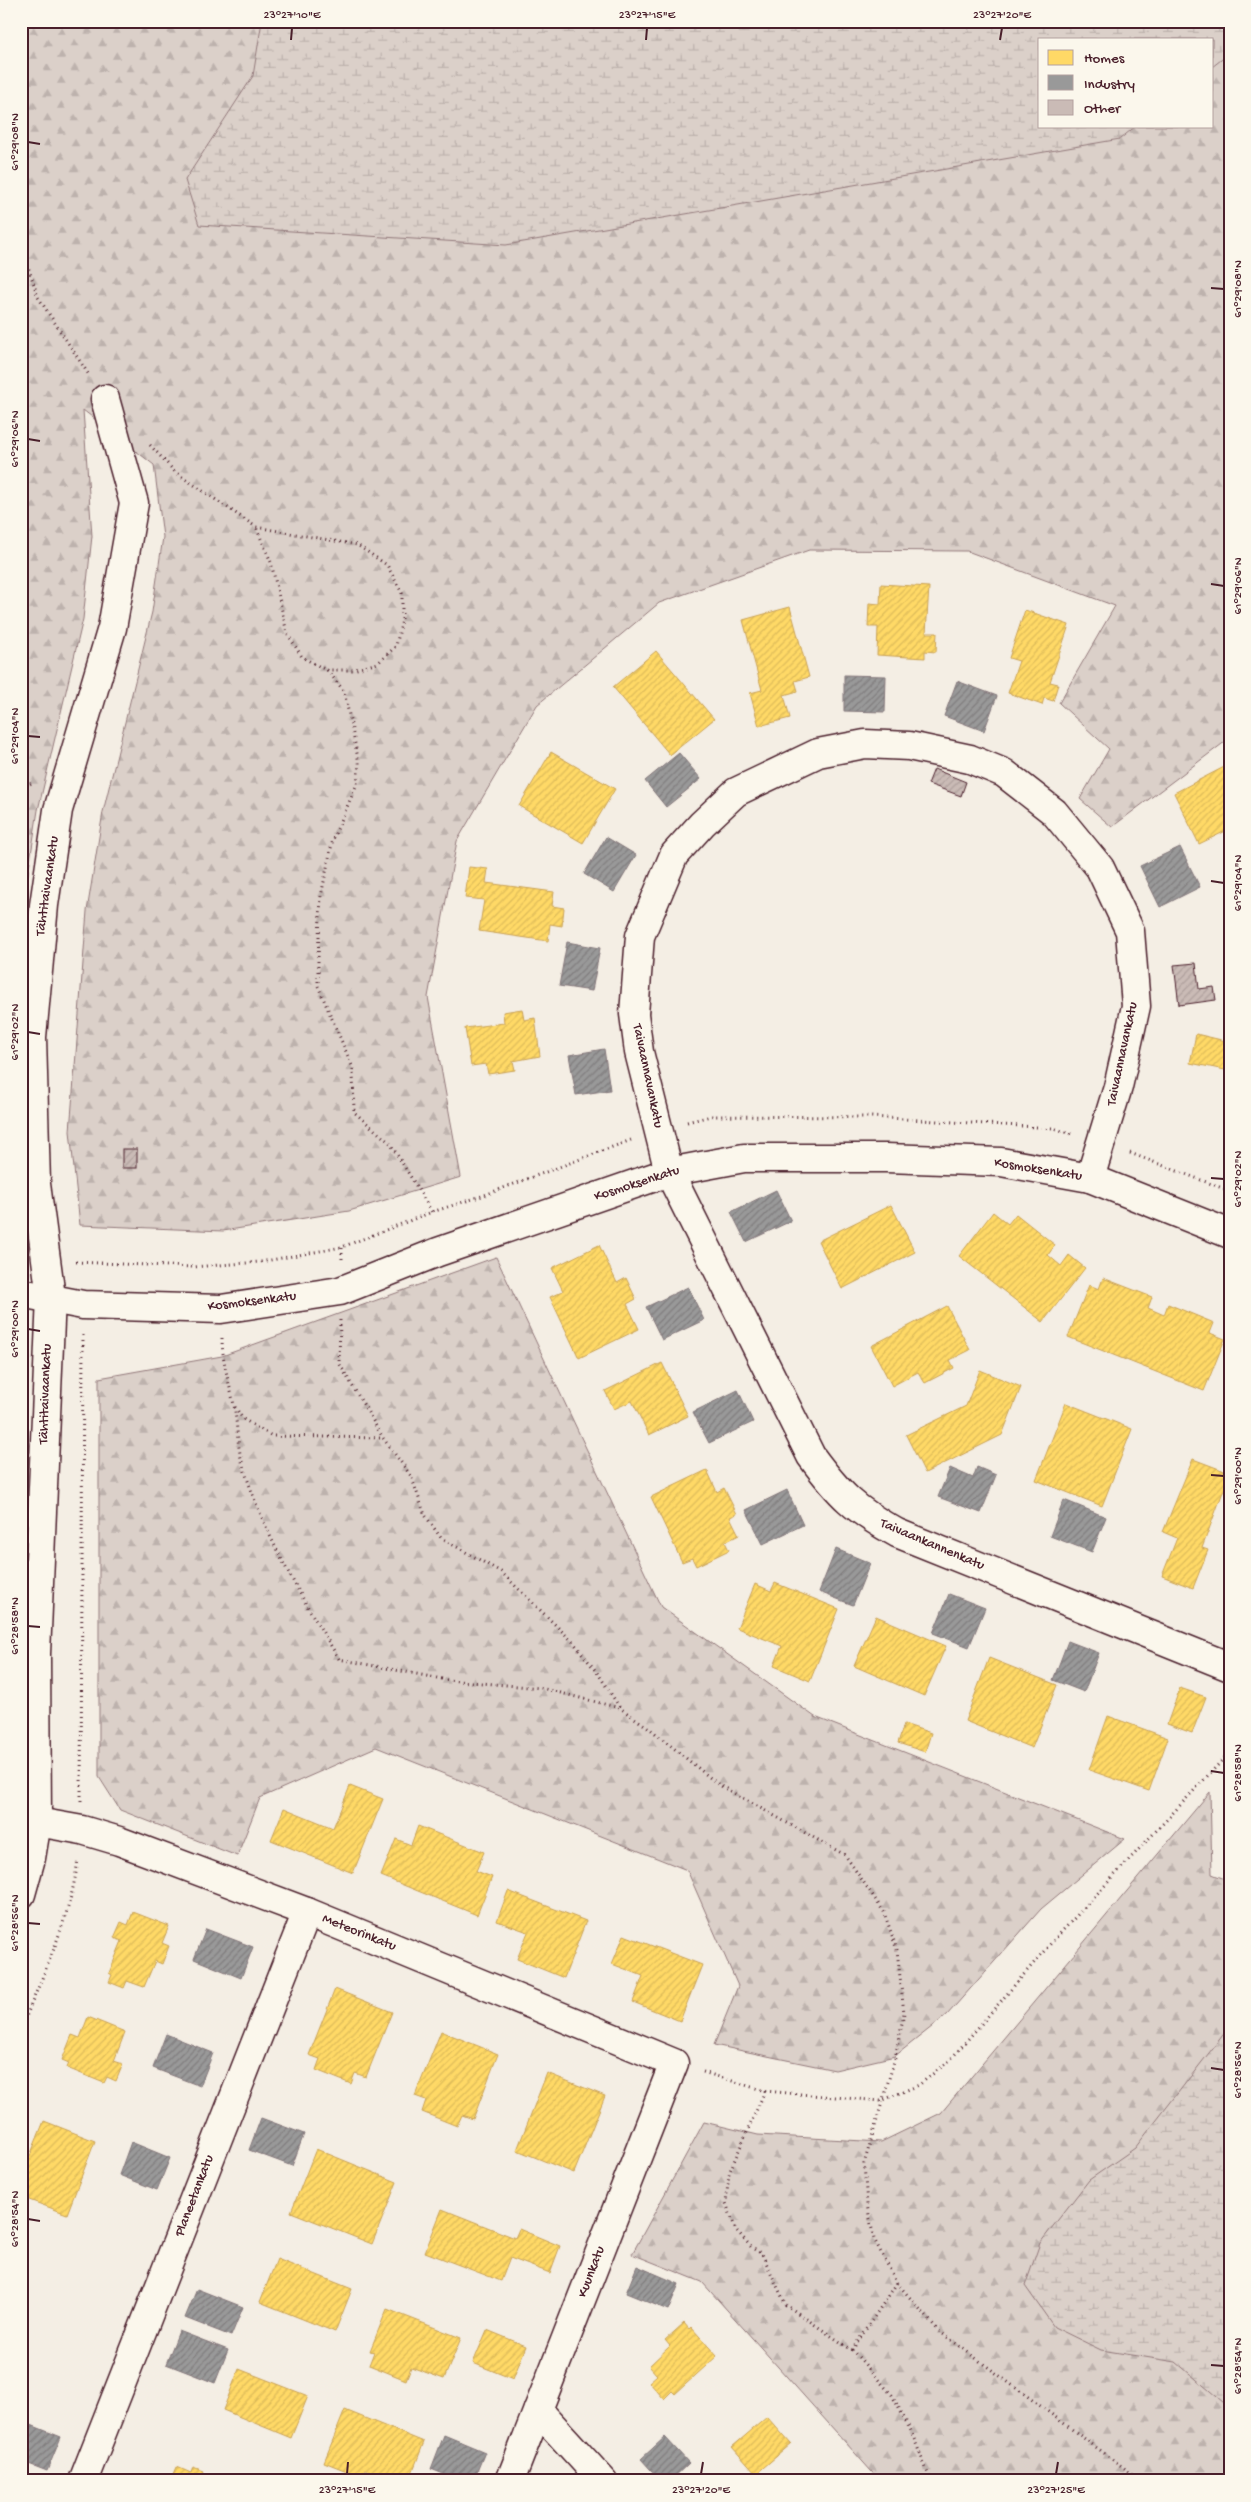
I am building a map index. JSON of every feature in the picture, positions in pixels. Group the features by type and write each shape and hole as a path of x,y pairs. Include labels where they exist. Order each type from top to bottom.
{"street":[{"name":"Tähtitaivaankatu","path":"21,1894 31,1858 37,1822 36,1654 50,1297 36,1184 32,1037 44,905 58,810 112,628 134,503 105,399"},
{"name":"Taivaannavankatu","path":"669,1172 639,1052 634,1014 640,936 674,856 702,824 736,792 818,753 865,744 918,748 970,759 1004,772 1054,812 1100,868 1130,931 1136,1006 1118,1087 1090,1178"},
{"name":"Kosmoksenkatu","path":"21,1293 50,1297 83,1305 221,1309 340,1291 438,1252 669,1172 744,1158 886,1158 1001,1162 1090,1178 1230,1234"},
{"name":"Taivaankannenkatu","path":"669,1172 811,1456 835,1490 867,1517 897,1533 1230,1667"},
{"name":"Meteorinkatu","path":"37,1822 82,1830 119,1841 307,1912 674,2062"},
{"name":"Planeetankatu","path":"82,2481 307,1912"},
{"name":"Kuunkatu","path":"510,2481 674,2062"},
{"path":"538,2410 603,2481"}],"path":[{"path":"326,670 353,670 378,663 396,646 402,620 402,593 387,565 357,545 256,527 271,562 287,633 302,657 326,670 344,691 359,763 357,784 333,839 321,896 318,986 353,1068 354,1112 390,1143 432,1212"},
{"path":"342,1247 339,1363 383,1438 411,1476 426,1515 441,1538 502,1572 574,1643 599,1675 620,1708"},
{"path":"21,2029 64,1922 76,1876 82,1830 83,1305"},
{"path":"221,1309 222,1356 234,1406 241,1456 262,1521 286,1572 339,1659 447,1680 541,1688 620,1708 649,1728 719,1785 845,1856 884,1912 896,1950 904,2013 895,2058 864,2164 866,2205 874,2239 897,2283 939,2331 1131,2473 1138,2481"},
{"path":"234,1406 243,1419 272,1436 383,1438"},
{"path":"674,2062 765,2091 881,2101 919,2085 950,2060 1052,1942 1230,1752"},
{"path":"765,2091 729,2174 726,2203 736,2230 752,2248 762,2254 774,2275 786,2305 852,2350 892,2395 911,2431 930,2481"},
{"path":"852,2350 897,2283"}],"green space":[{"path":"21,21 1230,21 1230,738 1112,827 1080,799 1109,749 1059,703 1115,606 967,551 809,550 659,603 537,705 457,841 428,997 461,1177 349,1211 223,1231 80,1225 70,1131 87,911 103,812 152,612 163,537 154,465 83,410 92,536 83,619 38,810 21,918"},
{"path":"262,21 1230,21 1230,53 1214,65 1214,38 1038,38 1038,128 1134,128 1120,139 506,245 199,225 185,180 253,76"},
{"path":"496,1257 661,1607 815,1717 1125,1839 1041,1909 947,2015 895,2056 835,2070 714,2045 738,1986 687,1870 376,1747 260,1798 237,1856 120,1810 99,1777 99,1378 222,1356"},
{"path":"1210,1792 1212,1874 1230,1881 1230,2481 880,2481 702,2282 632,2254 704,2122 758,2135 881,2142 941,2113"},
{"path":"1230,2026 1230,2408 1176,2362 1101,2350 1054,2327 1025,2286 1040,2243 1089,2180 1135,2148"}],"building: Homes":[{"path":"881,584 929,587 926,633 937,633 936,652 925,651 925,658 877,655 878,627 868,627 869,603 880,604"},
{"path":"790,607 809,677 795,681 798,691 784,695 790,718 759,726 750,693 762,690 743,620"},
{"path":"1025,610 1069,625 1050,682 1058,684 1053,701 1044,698 1042,705 1008,693 1019,661 1009,658"},
{"path":"656,651 714,719 670,755 613,687"},
{"path":"551,752 615,789 583,843 519,806"},
{"path":"1230,764 1230,829 1199,844 1174,793"},
{"path":"469,867 488,869 486,883 554,892 552,906 564,908 562,926 550,924 548,941 479,931 484,900 465,898"},
{"path":"522,1009 524,1020 535,1018 540,1056 513,1061 515,1070 488,1074 486,1064 471,1066 465,1028 504,1023 503,1012"},
{"path":"1196,1034 1230,1042 1230,1071 1190,1063"},
{"path":"891,1205 915,1252 842,1289 818,1241"},
{"path":"993,1212 1008,1224 1016,1214 1055,1245 1048,1255 1061,1266 1069,1255 1085,1268 1043,1322 959,1256"},
{"path":"599,1245 617,1283 626,1278 636,1299 627,1304 639,1329 579,1358 550,1297 563,1291 552,1268"},
{"path":"1103,1278 1152,1297 1148,1308 1164,1315 1168,1304 1214,1323 1210,1333 1225,1339 1204,1391 1068,1337 1089,1285 1099,1289"},
{"path":"947,1306 970,1350 950,1360 954,1368 925,1383 918,1372 892,1386 871,1346"},
{"path":"662,1363 688,1416 649,1435 632,1401 614,1409 605,1391"},
{"path":"980,1370 1021,1387 1002,1435 925,1473 906,1435 966,1406"},
{"path":"1066,1403 1132,1429 1102,1506 1036,1480"},
{"path":"1193,1459 1230,1473 1202,1548 1208,1550 1193,1588 1162,1576 1177,1538 1163,1532"},
{"path":"707,1470 717,1492 724,1488 737,1514 730,1517 739,1535 725,1542 729,1550 696,1566 692,1558 682,1562 651,1497"},
{"path":"1230,1567 1230,1579 1225,1577"},
{"path":"775,1583 839,1609 810,1681 774,1666 782,1646 737,1628 755,1584 771,1591"},
{"path":"876,1616 946,1646 924,1696 854,1666"},
{"path":"989,1658 1057,1685 1032,1748 965,1721"},
{"path":"1180,1688 1206,1697 1192,1733 1167,1724"},
{"path":"1108,1716 1168,1738 1149,1791 1089,1770"},
{"path":"904,1724 931,1733 925,1752 898,1743"},
{"path":"350,1786 383,1799 353,1873 271,1840 284,1808 333,1828"},
{"path":"418,1826 484,1852 476,1871 492,1877 477,1915 381,1876 396,1839 411,1845"},
{"path":"508,1891 586,1921 564,1978 517,1959 528,1932 497,1921"},
{"path":"133,1912 169,1926 162,1943 169,1946 162,1964 155,1961 144,1987 127,1981 124,1988 109,1982 112,1975 109,1973 122,1941 114,1938 121,1922 128,1925"},
{"path":"624,1935 702,1965 680,2021 633,2002 643,1976 612,1964"},
{"path":"335,1989 392,2012 366,2077 355,2073 351,2084 316,2070 320,2059 309,2055"},
{"path":"88,2017 125,2032 114,2061 123,2064 116,2081 107,2077 104,2083 67,2068 69,2063 62,2060 72,2035 80,2038"},
{"path":"441,2031 498,2054 473,2119 462,2115 457,2126 422,2112 426,2100 415,2096"},
{"path":"547,2073 605,2096 574,2173 517,2150"},
{"path":"44,2121 95,2141 67,2214 21,2197 21,2178"},
{"path":"316,2149 397,2182 372,2244 291,2212"},
{"path":"442,2209 515,2238 519,2229 560,2246 550,2273 510,2258 501,2281 425,2252"},
{"path":"277,2259 352,2289 335,2332 260,2302"},
{"path":"387,2309 461,2338 444,2379 411,2367 406,2380 369,2365 374,2352 370,2351"},
{"path":"684,2323 689,2329 691,2327 717,2356 675,2394 672,2391 664,2399 649,2382 657,2375 649,2366 670,2346 665,2340"},
{"path":"487,2330 526,2346 513,2379 473,2363"},
{"path":"239,2369 308,2396 291,2438 223,2410"},
{"path":"345,2410 424,2442 409,2481 394,2481 365,2470 362,2477 324,2462"},
{"path":"767,2417 791,2444 756,2474 732,2447"},
{"path":"177,2467 191,2473 193,2467 204,2471 202,2477 212,2481 171,2481"}],"building: Industry":[{"path":"844,675 886,676 885,712 844,711"},
{"path":"957,681 997,696 984,731 944,716"},
{"path":"679,753 701,779 666,807 645,781"},
{"path":"606,837 636,855 614,892 584,874"},
{"path":"1180,847 1200,887 1160,907 1140,866"},
{"path":"567,942 600,948 592,991 559,986"},
{"path":"604,1049 610,1090 576,1095 569,1055"},
{"path":"776,1190 791,1221 746,1242 731,1212"},
{"path":"688,1287 704,1320 662,1340 646,1307"},
{"path":"738,1390 753,1422 709,1443 693,1412"},
{"path":"977,1467 996,1475 981,1513 938,1497 950,1468 973,1478"},
{"path":"787,1490 803,1525 763,1544 746,1510"},
{"path":"1064,1500 1106,1517 1092,1552 1050,1536"},
{"path":"836,1549 870,1563 853,1605 819,1592"},
{"path":"949,1594 985,1608 969,1647 933,1633"},
{"path":"1068,1641 1099,1653 1084,1692 1053,1680"},
{"path":"206,1929 253,1947 241,1978 194,1959"},
{"path":"166,2034 213,2053 200,2086 153,2068"},
{"path":"261,2118 304,2134 292,2166 249,2150"},
{"path":"131,2142 170,2158 157,2190 119,2175"},
{"path":"637,2266 679,2284 668,2310 626,2293"},
{"path":"197,2289 243,2307 231,2336 185,2318"},
{"path":"179,2331 228,2350 215,2383 166,2364"},
{"path":"21,2421 61,2437 47,2471 21,2461"},
{"path":"444,2435 485,2452 473,2481 461,2481 431,2469"},
{"path":"665,2437 689,2463 670,2481 661,2481 641,2459"}],"building: Other":[{"path":"934,769 966,782 961,796 928,784"},
{"path":"1196,963 1199,989 1214,987 1216,1000 1179,1005 1174,965"},
{"path":"122,1149 137,1149 137,1168 122,1168"}]}
